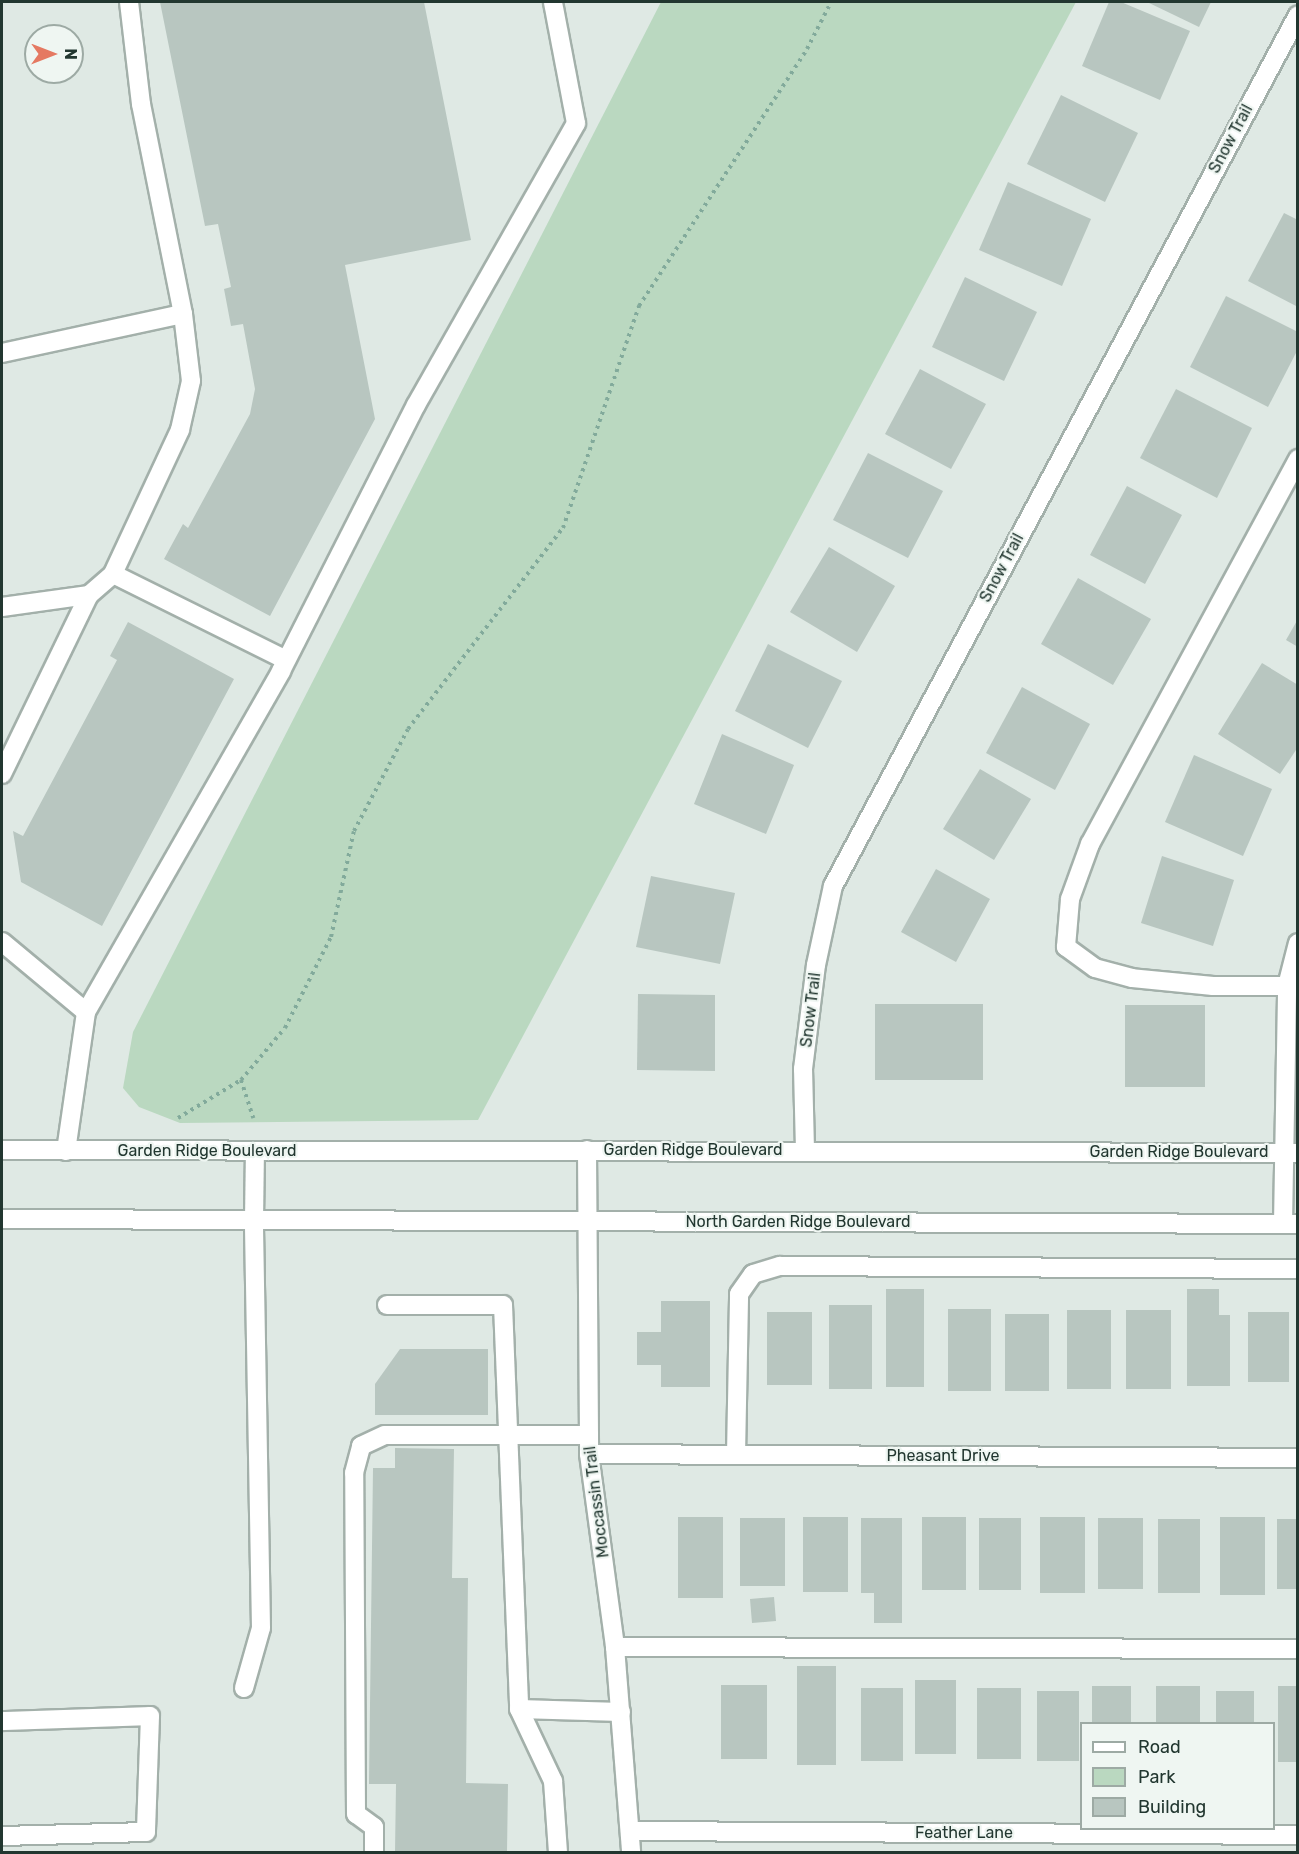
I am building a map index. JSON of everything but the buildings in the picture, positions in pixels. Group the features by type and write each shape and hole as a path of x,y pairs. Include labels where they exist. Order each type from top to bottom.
{"street":[{"path":"2,774 89,595 113,574 180,430 191,381 183,314 141,104 129,2"},
{"path":"2,1150 66,1151 86,1012 286,660 416,405 576,123 553,2"},
{"name":"Snow Trail","path":"806,1150 803,1069 816,965 833,886 1298,15"},
{"path":"2,353 183,314"},
{"path":"1287,986 1214,986 1132,978 1095,968 1066,947 1070,899 1090,844 1298,459"},
{"path":"113,574 286,660"},
{"path":"2,607 89,595"},
{"path":"2,942 86,1012"},
{"path":"1290,1224 1291,1153 1287,986 1298,943"},
{"name":"Moccassin Trail","path":"587,1150 589,1454 615,1647 631,1852"},
{"name":"Garden Ridge Boulevard","path":"66,1151 806,1150 1291,1153"},
{"path":"244,1688 261,1628 254,1220 255,1151"},
{"path":"2,1219 254,1220"},
{"name":"North Garden Ridge Boulevard","path":"254,1220 1290,1224"},
{"path":"736,1455 739,1294 753,1274 780,1266 1298,1269"},
{"path":"387,1305 503,1305 506,1435 519,1709 553,1781 558,1852"},
{"path":"374,1852 374,1827 356,1814 354,1473 361,1446 385,1435 589,1435"},
{"name":"Pheasant Drive","path":"589,1454 1298,1458"},
{"path":"615,1647 1298,1649"},
{"path":"519,1709 621,1712"},
{"path":"2,1721 150,1716 146,1832 2,1836"},
{"name":"Feather Lane","path":"631,1831 1298,1835"}],"path":[{"path":"178,1118 241,1080 285,1028 331,937 354,831 408,729 563,528 639,306 807,50 831,2"},
{"path":"241,1080 253,1118"}],"green space":[{"path":"661,2 1076,2 478,1120 180,1123 139,1107 123,1088 133,1032"}]}
